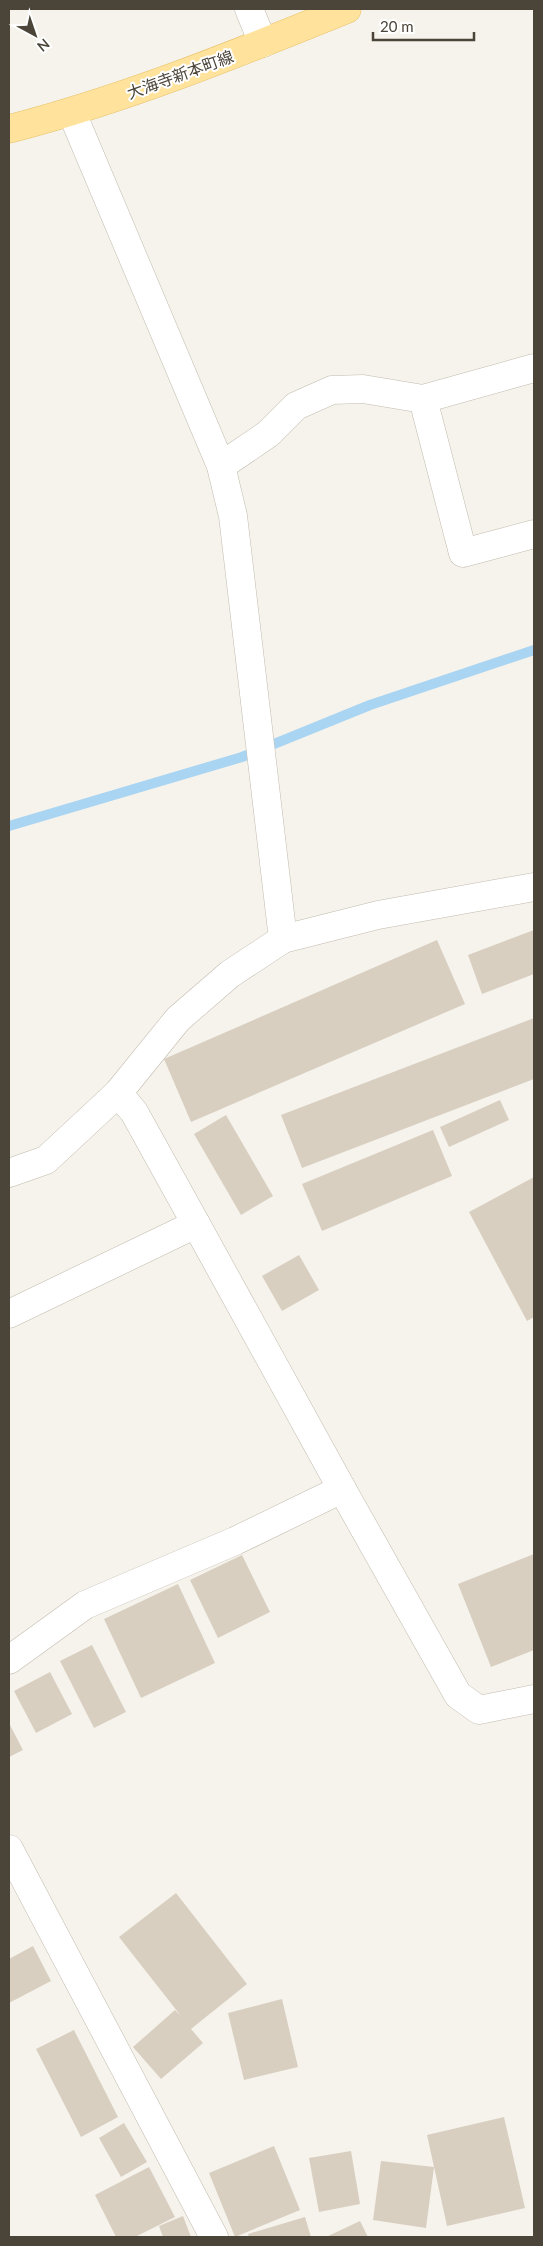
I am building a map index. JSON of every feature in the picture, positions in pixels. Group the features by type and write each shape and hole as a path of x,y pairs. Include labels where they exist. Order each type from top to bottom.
{"main road":[{"name":"大海寺新本町線","path":"9,129 72,113 263,43 347,9"}],"street":[{"path":"249,9 263,43"},
{"path":"72,113 221,466 233,516 283,939"},
{"path":"221,466 268,434 296,406 332,390 363,388 423,399 534,368"},
{"path":"423,399 462,553 534,534"},
{"path":"9,1174 46,1160 118,1093 178,1019 230,974 283,939 378,915 534,887"},
{"path":"118,1093 134,1112 458,1695 479,1710 534,1699"},
{"path":"9,1314 196,1224"},
{"path":"9,1660 85,1605 235,1541 342,1489"},
{"path":"9,1849 214,2237"}],"building":[{"path":"534,930 534,974 482,994 468,955"},
{"path":"437,940 465,1004 191,1122 164,1059"},
{"path":"534,1018 534,1079 302,1168 281,1115"},
{"path":"500,1100 509,1120 449,1147 440,1127"},
{"path":"226,1115 273,1196 241,1215 194,1134"},
{"path":"433,1130 452,1176 322,1231 302,1184"},
{"path":"534,1177 534,1317 527,1321 469,1212"},
{"path":"299,1255 319,1290 282,1311 262,1276"},
{"path":"534,1554 534,1650 491,1667 458,1584"},
{"path":"242,1555 270,1612 218,1638 190,1580"},
{"path":"178,1584 215,1663 141,1698 104,1619"},
{"path":"92,1645 126,1712 94,1728 60,1661"},
{"path":"50,1672 72,1714 36,1733 14,1691"},
{"path":"9,1723 23,1750 9,1757"},
{"path":"176,1893 247,1984 191,2029 203,2043 161,2079 133,2047 175,2010 181,2016 119,1937"},
{"path":"33,1946 51,1981 9,2003 9,1959"},
{"path":"282,1999 298,2067 244,2080 228,2013"},
{"path":"74,2030 118,2117 81,2137 36,2049"},
{"path":"504,2117 525,2208 447,2226 427,2135"},
{"path":"124,2123 147,2162 121,2177 99,2138"},
{"path":"274,2146 300,2210 235,2237 209,2173"},
{"path":"351,2151 360,2204 319,2212 309,2158"},
{"path":"381,2161 434,2167 426,2228 373,2220"},
{"path":"149,2167 175,2217 135,2237 116,2237 95,2195"},
{"path":"183,2216 191,2237 163,2237 159,2226"},
{"path":"305,2217 311,2237 249,2237 248,2234"},
{"path":"360,2221 368,2237 326,2237"}],"waterway":[{"path":"9,826 242,757 370,705 534,650"}]}
